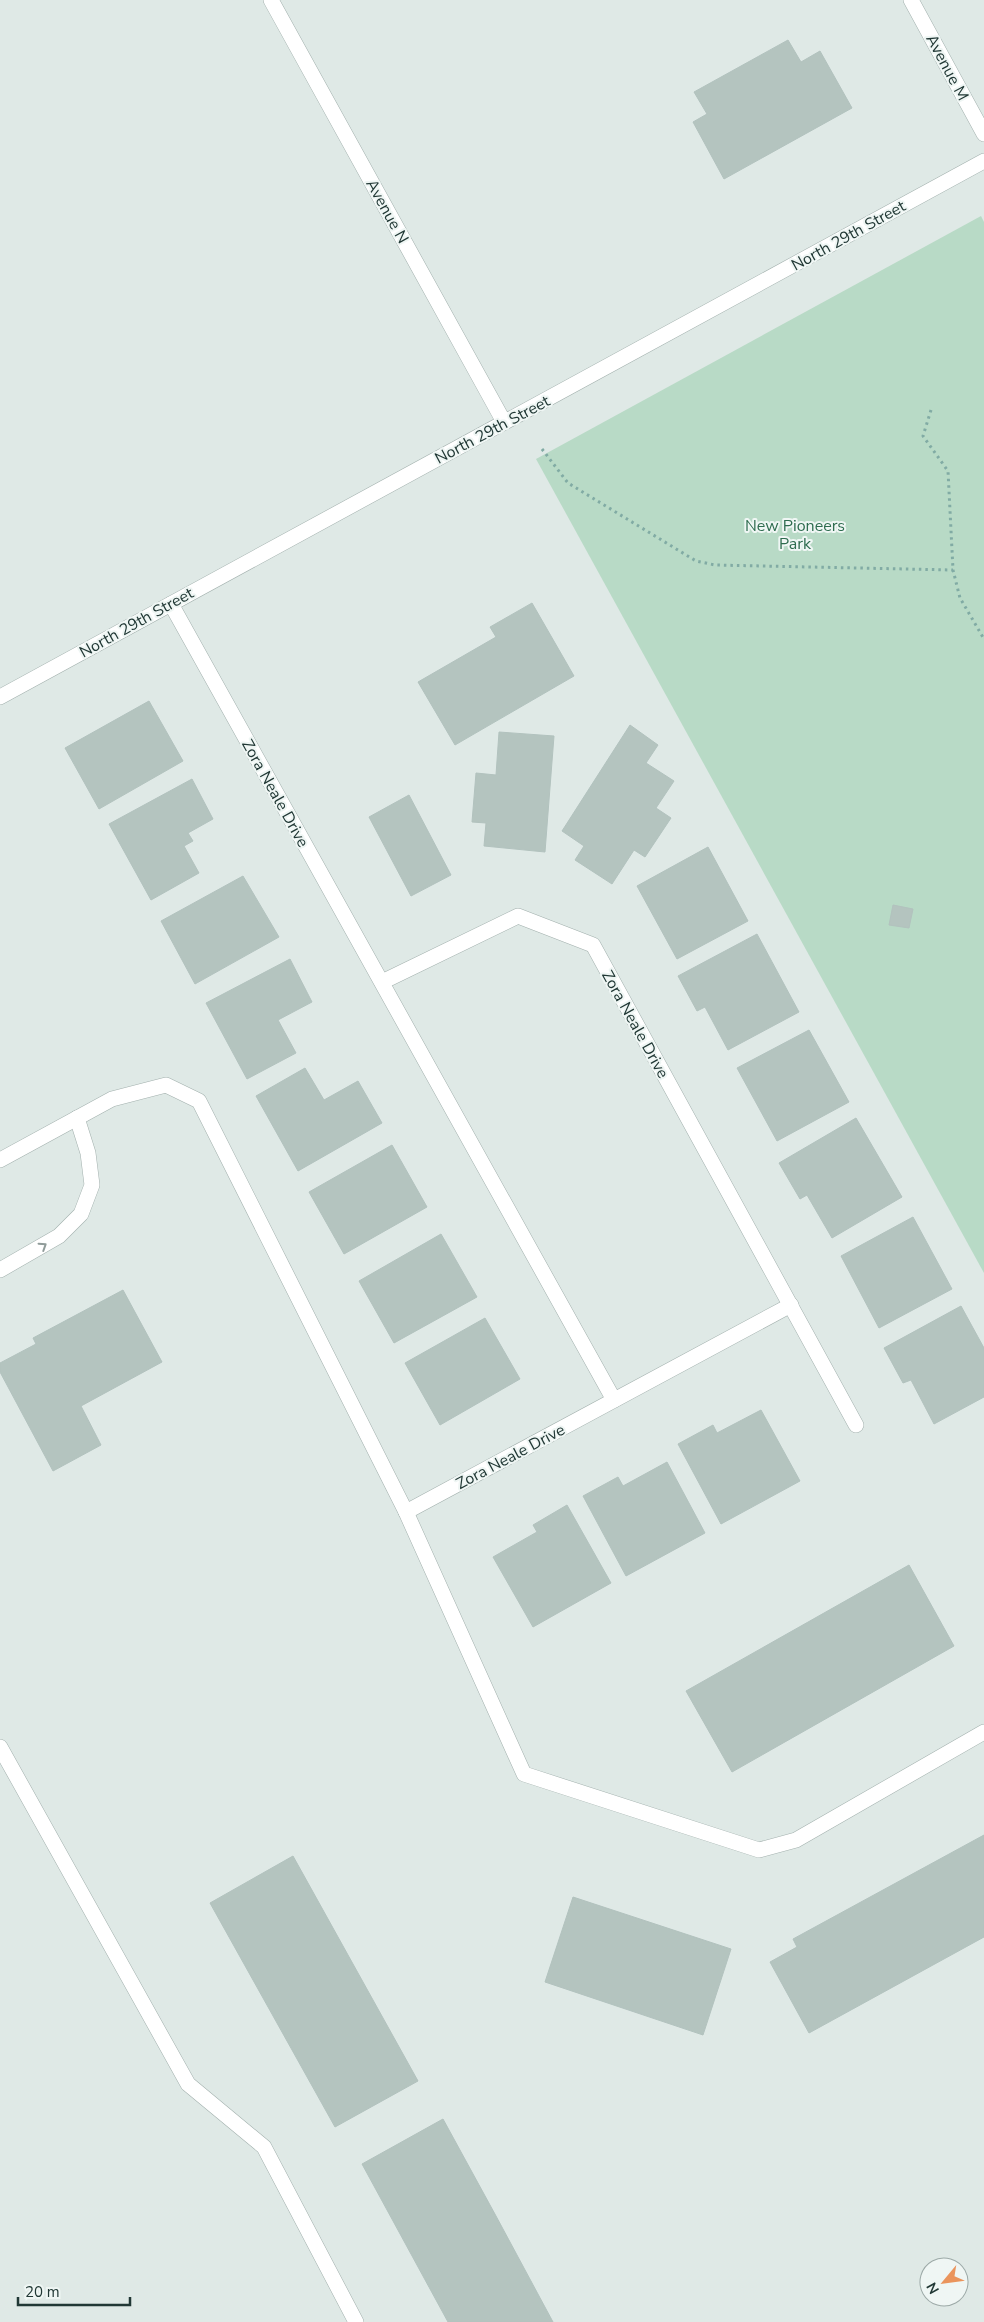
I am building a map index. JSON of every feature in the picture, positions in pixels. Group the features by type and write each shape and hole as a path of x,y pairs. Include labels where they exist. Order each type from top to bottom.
{"street":[{"name":"Avenue N","path":"271,0 504,422"},
{"name":"Avenue M","path":"911,0 984,134"},
{"name":"North 29th Street","path":"0,697 984,161"},
{"name":"Zora Neale Drive","path":"171,604 614,1400"},
{"name":"Zora Neale Drive","path":"382,982 518,916 593,946 856,1425"},
{"path":"0,1160 112,1098 166,1085 199,1101 406,1512 524,1774 759,1850 796,1840 984,1732"},
{"path":"0,1270 59,1236 81,1214 92,1185 88,1153 77,1118"},
{"name":"Zora Neale Drive","path":"406,1512 790,1305"},
{"path":"0,1747 188,2084 264,2147 356,2322"}],"path":[{"path":"930,410 923,436 948,471 953,570 960,598 984,639"},
{"path":"542,449 568,483 696,561 715,565 953,570"}],"green space":[{"name":"New Pioneers Park","path":"981,216 984,222 984,1273 536,459"}],"building":[{"path":"788,40 801,62 820,51 852,108 724,179 693,122 707,114 694,92"},
{"path":"532,603 574,676 455,745 418,682 496,637 490,627"},
{"path":"149,701 183,761 99,809 65,748"},
{"path":"630,725 658,745 646,763 674,781 656,808 671,818 645,857 634,850 612,884 575,860 584,846 562,831"},
{"path":"499,732 554,736 545,852 484,846 486,823 472,822 476,773 496,775"},
{"path":"192,779 213,819 188,833 193,841 184,846 199,873 151,900 109,824"},
{"path":"409,795 451,875 411,896 369,817"},
{"path":"708,847 748,921 677,959 637,886"},
{"path":"243,876 279,937 195,984 161,921"},
{"path":"893,905 913,909 909,928 889,925"},
{"path":"757,934 799,1012 728,1050 705,1007 697,1011 678,976"},
{"path":"290,959 312,1002 278,1020 296,1053 247,1079 206,1003"},
{"path":"809,1030 849,1102 777,1141 737,1068"},
{"path":"305,1068 324,1100 358,1081 382,1123 298,1171 256,1096"},
{"path":"856,1118 902,1197 832,1238 807,1195 800,1199 779,1163"},
{"path":"392,1145 427,1207 344,1254 309,1192"},
{"path":"913,1217 952,1289 879,1328 841,1256"},
{"path":"441,1234 477,1297 394,1343 359,1281"},
{"path":"123,1290 162,1362 81,1406 101,1445 53,1471 0,1372 0,1363 36,1344 33,1338"},
{"path":"961,1306 984,1348 984,1397 934,1424 911,1380 903,1383 884,1348"},
{"path":"485,1318 520,1379 440,1425 405,1363"},
{"path":"761,1410 800,1481 721,1524 678,1444 713,1425 717,1433"},
{"path":"667,1462 705,1533 626,1576 583,1496 618,1477 623,1486"},
{"path":"567,1505 611,1583 533,1627 493,1557 537,1532 533,1525"},
{"path":"909,1565 954,1646 732,1772 686,1691"},
{"path":"984,1835 984,1937 809,2033 770,1962 797,1947 793,1939"},
{"path":"293,1856 418,2081 335,2127 210,1903"},
{"path":"573,1897 731,1949 703,2035 545,1982"},
{"path":"443,2119 553,2322 448,2322 362,2164"}]}
